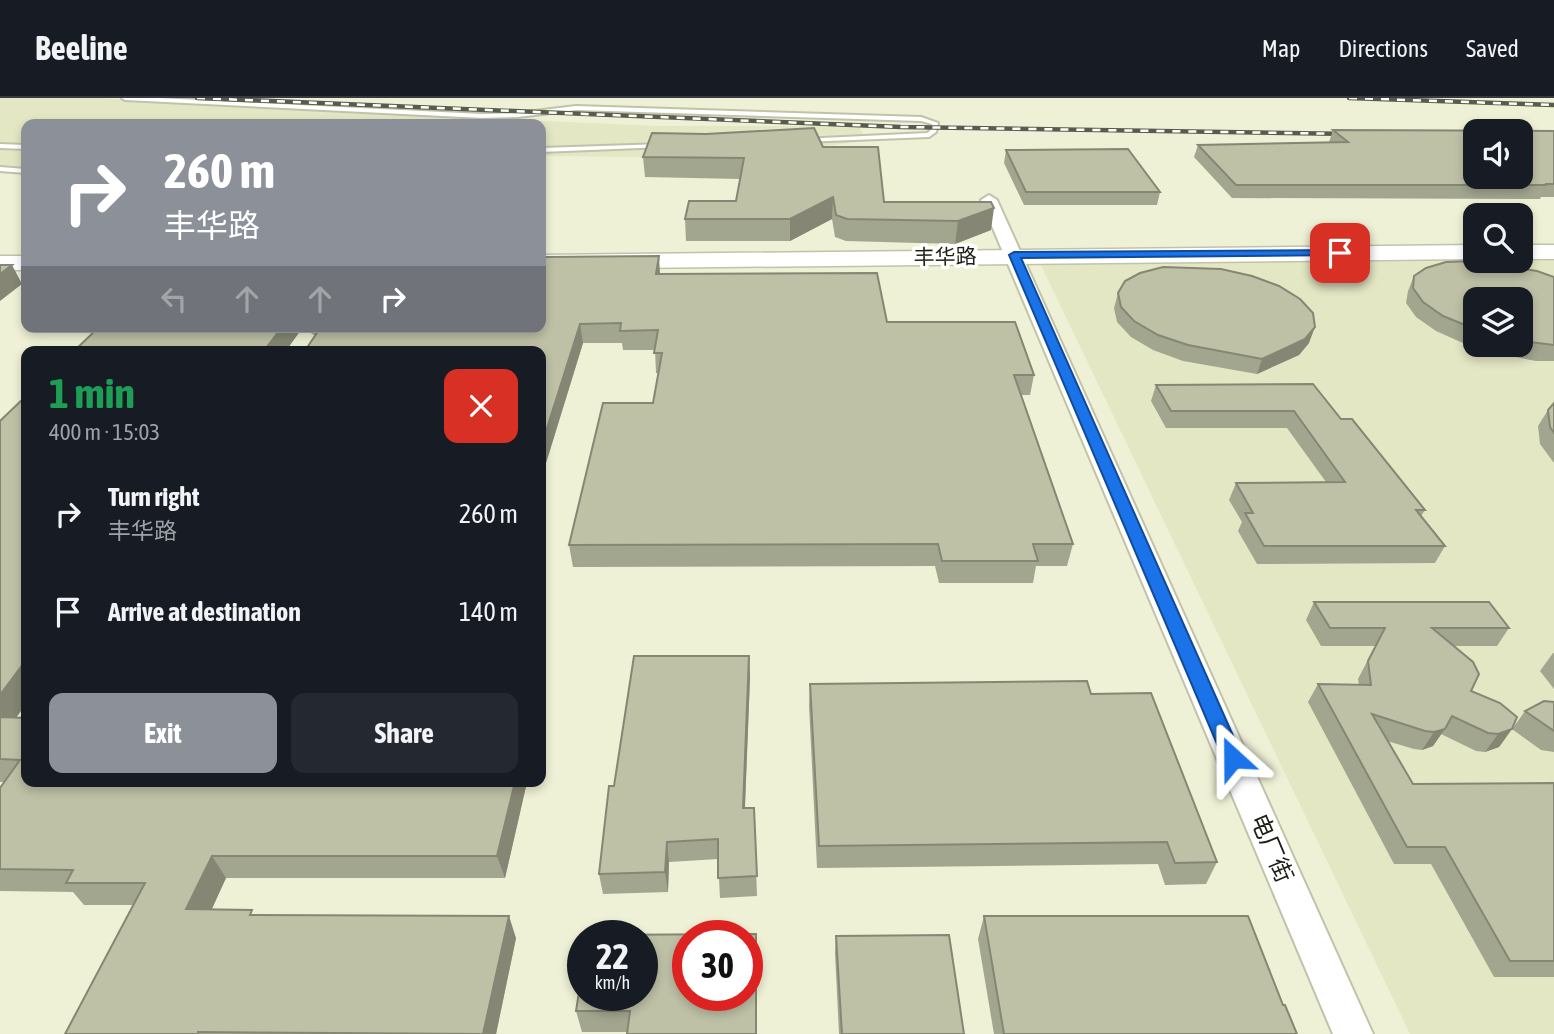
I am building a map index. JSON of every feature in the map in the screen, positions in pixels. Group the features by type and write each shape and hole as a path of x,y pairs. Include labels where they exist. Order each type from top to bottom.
{"street":[{"name":"电厂街","path":"989,200 1353,1034"},
{"path":"1533,252 1554,251"},
{"name":"丰华路","path":"546,262 1463,252"},
{"path":"0,263 21,263"}],"lane":[{"path":"125,98 482,116 589,108 921,119 936,123 929,135 796,141"},
{"path":"0,146 21,147"},
{"path":"546,150 672,146"},
{"path":"0,169 21,171"}],"shaded area":[{"path":"0,98 101,98 264,109 496,119 21,119 21,174 0,173"},
{"path":"546,121 658,126 859,126 866,141 816,147 650,157 546,156"},
{"path":"1463,261 1463,273 1533,273 1533,261 1554,261 1554,1034 1410,1034 1040,263"}],"building":[{"path":"814,128 823,147 878,147 884,202 991,202 994,208 958,221 847,219 836,215 833,197 790,219 685,219 689,201 736,201 744,158 643,157 652,133 706,134"},
{"path":"1333,130 1463,131 1463,185 1236,185 1198,145 1348,142"},
{"path":"1533,131 1554,131 1554,184 1545,184 1547,185 1533,185"},
{"path":"1128,149 1160,192 1026,192 1006,150"},
{"path":"659,256 656,274 877,273 887,322 1015,322 1034,375 1014,375 1073,544 1033,544 1038,561 942,561 938,544 569,545 603,403 653,403 662,353 654,353 658,330 620,331 621,323 580,324 546,431 546,346 308,346 317,333 546,333 546,257"},
{"path":"1463,261 1463,273 1533,273 1533,270 1554,277 1554,345 1533,342 1533,287 1463,287 1463,324 1443,316 1423,302 1413,288 1414,276 1426,268 1446,262"},
{"path":"0,265 12,265 0,274"},
{"path":"1163,267 1221,269 1279,286 1300,299 1313,313 1315,327 1305,339 1262,359 1188,345 1158,335 1134,321 1121,307 1118,293 1125,281 1140,273"},
{"path":"93,333 277,333 268,346 79,346"},
{"path":"1313,384 1341,419 1352,419 1425,510 1416,510 1445,546 1264,546 1245,513 1253,513 1236,483 1345,482 1294,411 1171,411 1156,385"},
{"path":"21,401 21,667 0,695 0,421"},
{"path":"1554,403 1554,433 1550,427 1548,410"},
{"path":"1314,602 1489,602 1509,628 1432,628 1473,662 1479,674 1471,691 1500,703 1517,717 1512,729 1498,734 1488,733 1452,716 1445,729 1434,732 1372,714 1413,784 1554,783 1554,961 1510,961 1445,847 1407,847 1318,684 1371,685 1368,661 1385,628 1330,628"},
{"path":"634,656 749,656 743,808 754,808 757,876 718,878 718,839 667,842 665,872 599,874 609,786 614,786"},
{"path":"1087,681 1091,694 1151,693 1217,862 1175,863 1167,842 819,846 810,684"},
{"path":"1544,701 1554,702 1554,731 1525,711"},
{"path":"0,717 21,718 21,787 514,787 497,856 212,856 186,909 252,910 250,915 509,916 483,1034 65,1034 145,883 66,883 73,870 0,869 0,788 20,760 0,759"},
{"path":"984,916 1248,916 1297,1034 1004,1034"},
{"path":"672,934 672,1011 756,1011 756,1034 627,1034 630,1011 658,1011 658,935"},
{"path":"949,935 964,1034 842,1034 836,936"}],"railway":[{"path":"197,98 901,127 1353,134"},
{"path":"1349,98 1554,105"}],"route":[{"path":"1233,758 1014,255 1340,253"}]}
